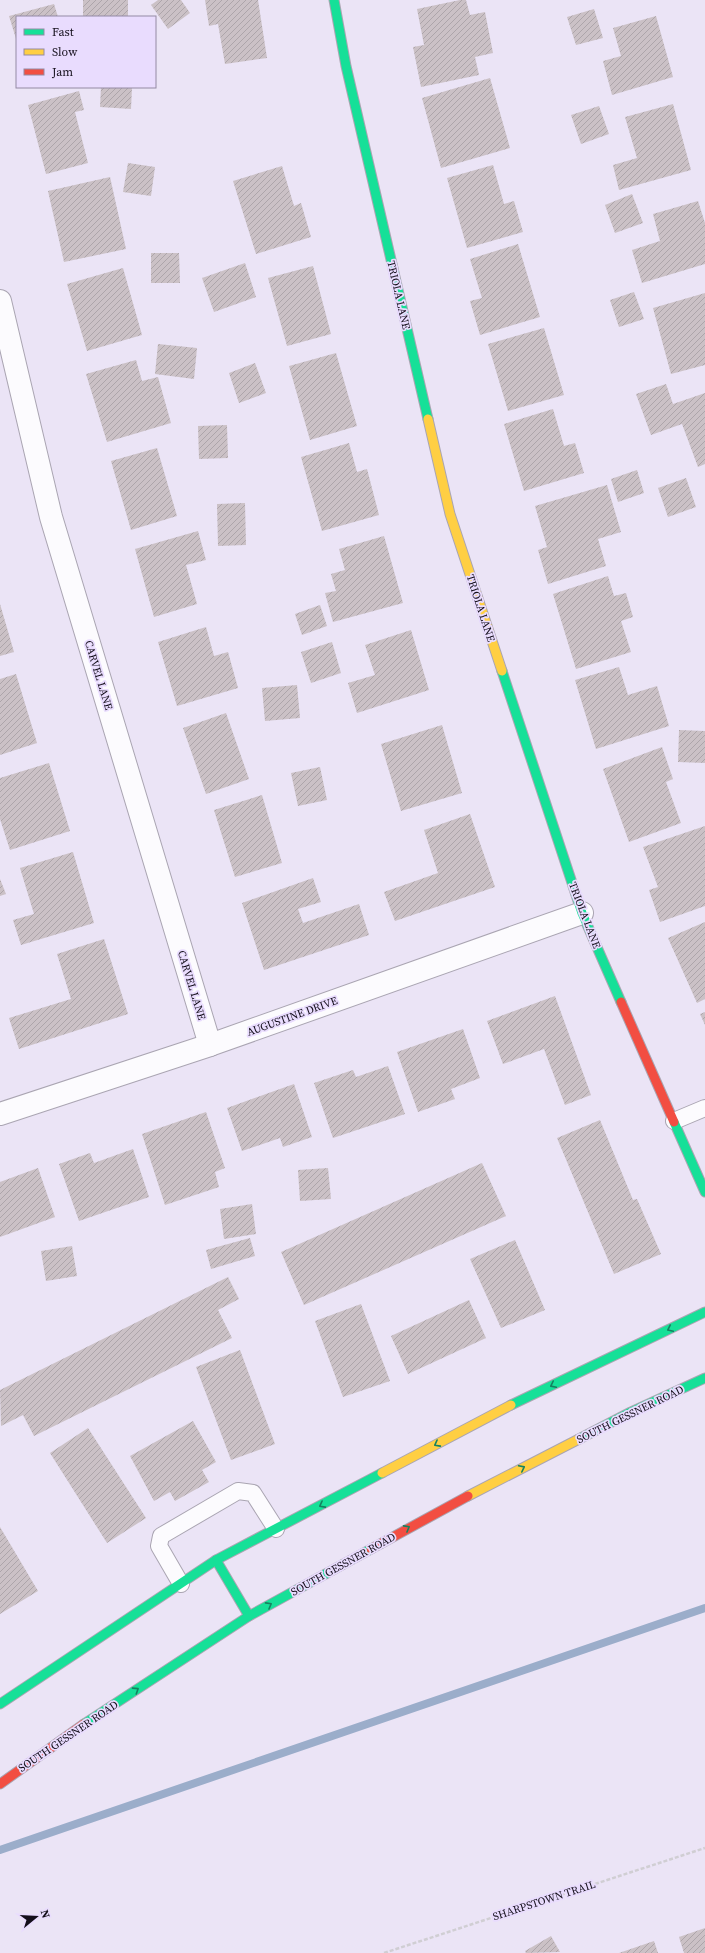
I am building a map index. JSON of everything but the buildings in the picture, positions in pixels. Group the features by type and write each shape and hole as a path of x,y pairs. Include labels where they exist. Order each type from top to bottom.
{"main road":[{"name":"TRIOLA LANE","path":"334,0 346,66 450,514 582,913 705,1192"},
{"path":"0,1704 216,1560 499,1411 705,1312"},
{"name":"SOUTH GESSNER ROAD","path":"0,1784 57,1742 249,1616 435,1513 631,1412 705,1378"},
{"path":"216,1560 249,1616"}],"street":[{"name":"CARVEL LANE","path":"0,301 51,517 210,1045"},
{"name":"AUGUSTINE DRIVE","path":"0,1114 210,1045 582,913"}],"lane":[{"path":"674,1120 705,1108"},
{"path":"181,1584 159,1546 161,1536 238,1491 253,1494 276,1529"}],"path":[{"name":"SHARPSTOWN TRAIL","path":"384,1953 705,1848"}],"waterway":[{"path":"0,1850 705,1608"}],"traffic: fast":[{"path":"334,0 346,66 428,419"},
{"path":"502,671 582,913 621,1002"},
{"path":"674,1122 705,1192"},
{"path":"511,1405 705,1312"},
{"path":"579,1439 631,1412 705,1378"},
{"path":"0,1704 216,1560 382,1473"},
{"path":"84,1724 249,1616 371,1549"},
{"path":"216,1560 249,1616"}],"traffic: slow":[{"path":"428,419 450,514 502,671"},
{"path":"382,1473 511,1405"},
{"path":"468,1496 579,1439"}],"traffic: jam":[{"path":"621,1002 674,1122"},
{"path":"371,1549 468,1496"},
{"path":"0,1784 84,1724"}]}
